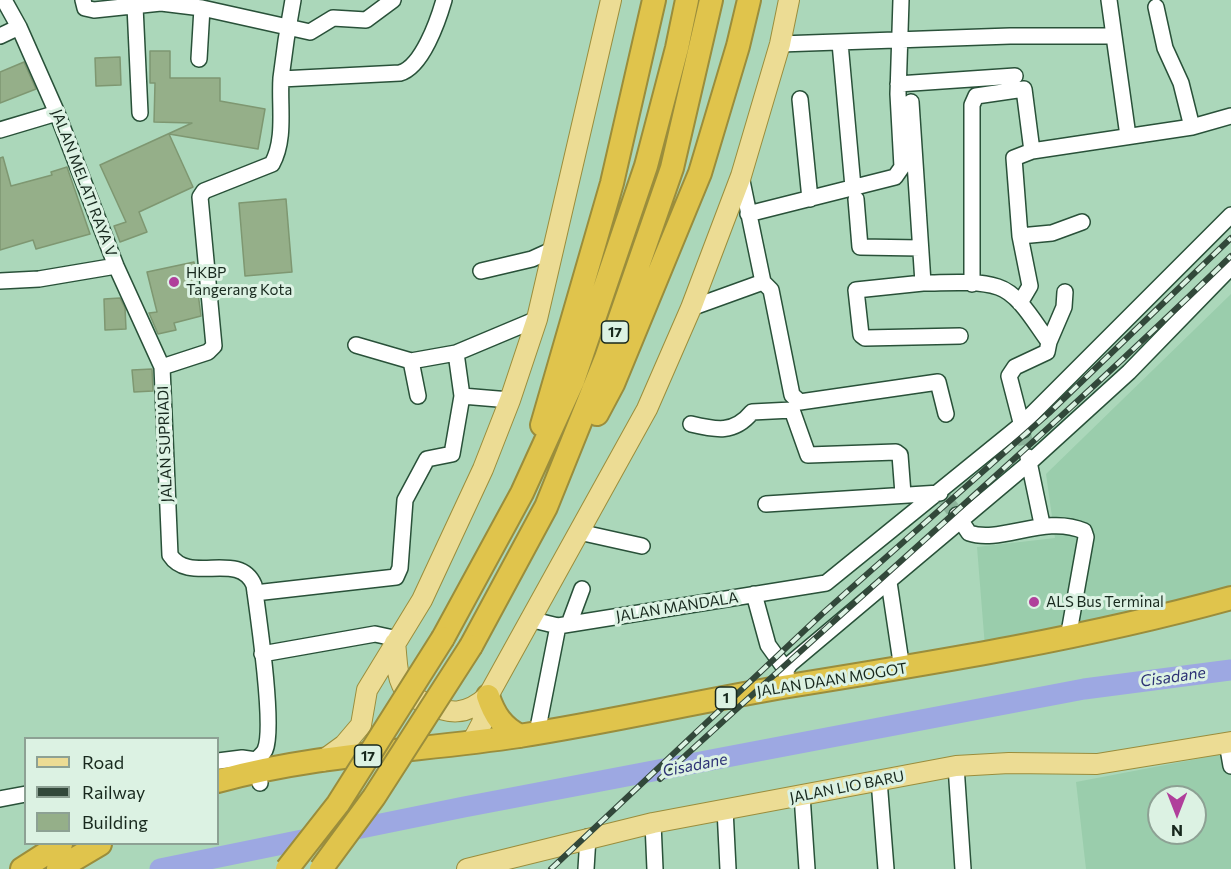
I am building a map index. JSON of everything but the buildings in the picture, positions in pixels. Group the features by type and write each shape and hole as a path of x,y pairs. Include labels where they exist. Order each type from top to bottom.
{"highway":[{"path":"522,493 612,183 654,0"},
{"name":"17","path":"287,869 338,804 443,638 522,493 552,432 586,348 656,134 687,0"},
{"name":"17","path":"321,869 374,797 471,646 546,507 606,358 672,168 711,0"},
{"path":"546,507 613,384 700,173 732,68 749,0"},
{"name":"JALAN DAAN MOGOT","path":"219,781 258,771 322,761 528,734 787,678 902,669 1068,638 1231,598"},
{"name":"JALAN DAAN MOGOT","path":"219,794 258,771 526,749 973,671 1231,612"},
{"path":"488,696 493,712 508,730 528,734"},
{"path":"22,869 71,849 90,845"},
{"path":"58,869 71,849"}],"main road":[{"path":"322,761 344,745 361,725 367,690 389,638 422,600 483,469 510,400 537,319 611,0"},
{"path":"472,742 482,723 488,696 647,409 691,308 741,176 780,44 789,0"},
{"path":"389,638 399,677 405,691 411,696 443,712 453,713 465,711 488,696"},
{"name":"JALAN LIO BARU","path":"468,869 588,837 653,823 956,766 1009,763 1097,764 1229,743"}],"street":[{"name":"JALAN MELATI RAYA V","path":"4,0 20,27 57,113 116,266 162,367"},
{"path":"83,0 85,8 94,10 161,3 202,8 310,32 333,18 366,20 393,0"},
{"name":"JALAN SUPRIADI","path":"258,771 267,744 268,710 255,593 251,577 244,572 235,568 183,567 170,555 162,367 208,352 214,346 200,196 204,191 272,164 280,140 281,79 293,0"},
{"path":"281,79 406,72 414,66 433,32 444,0"},
{"path":"748,214 810,199 854,193 895,177 902,167 898,84 902,0"},
{"path":"1108,0 1128,136"},
{"path":"135,6 140,112"},
{"path":"1156,7 1165,48 1181,83 1192,127"},
{"path":"199,59 202,8"},
{"path":"0,36 20,27"},
{"path":"780,44 1114,36"},
{"path":"840,43 860,247 920,248"},
{"path":"898,84 1015,76"},
{"path":"972,284 972,105 975,96 1024,89 1032,152"},
{"path":"800,99 810,199"},
{"path":"911,102 923,283"},
{"path":"0,130 57,113"},
{"path":"1020,303 1030,286 1020,236 1014,158 1032,152 1192,127 1231,116"},
{"path":"741,176 763,282 771,290 792,395 800,402 938,382 946,414"},
{"path":"766,504 903,494 941,495 1023,427 1231,215"},
{"path":"1020,236 1052,232 1082,222"},
{"path":"481,271 532,259 554,249"},
{"path":"0,280 39,279 116,266"},
{"path":"754,594 768,645 787,678 960,518 1129,372 1231,267"},
{"path":"691,308 763,282"},
{"path":"960,336 865,338 861,335 856,290 923,283 972,284 1000,288 1020,303 1050,342"},
{"path":"1023,427 1009,376 1015,367 1047,352 1064,308 1065,292"},
{"path":"356,345 411,361 456,353 537,319"},
{"path":"255,593 396,577 400,568 405,500 427,459 452,454 462,396 456,353"},
{"path":"411,361 418,396"},
{"path":"462,396 510,400"},
{"path":"691,424 717,430 730,429 743,422 752,412 792,410 808,455 896,452 900,455 903,494"},
{"path":"1028,458 1042,524"},
{"name":"JALAN MANDALA","path":"530,620 563,625 826,583 941,495"},
{"path":"960,518 969,533 985,536 1042,524 1078,528 1084,531 1086,537 1068,638"},
{"path":"579,532 642,546"},
{"path":"889,582 902,669"},
{"path":"528,734 563,625 582,589"},
{"path":"262,654 389,638"},
{"path":"1229,743 1231,766"},
{"path":"219,761 242,758 258,771"},
{"path":"956,766 963,869"},
{"path":"879,780 886,869"},
{"path":"0,799 24,794"},
{"path":"802,795 807,869"},
{"path":"725,809 728,869"},
{"path":"653,823 655,869"},
{"path":"583,865 588,837"}],"shaded area":[{"path":"1231,294 1231,593 985,647 977,547 1055,538 1046,474"},
{"path":"1231,747 1231,869 1086,869 1076,782 1202,758"}],"waterway":[{"name":"Cisadane","path":"160,869 464,807 1084,689 1231,670"}],"tunnel":[{"path":"1023,430 1027,452"},
{"path":"944,498 957,515"}],"railway":[{"path":"551,869 822,614 1049,413 1231,238"},
{"path":"660,779 1090,389 1231,256"}],"place":[{"name":"HKBP Tangerang Kota","path":"174,282"},
{"name":"ALS Bus Terminal","path":"1034,602"}]}
